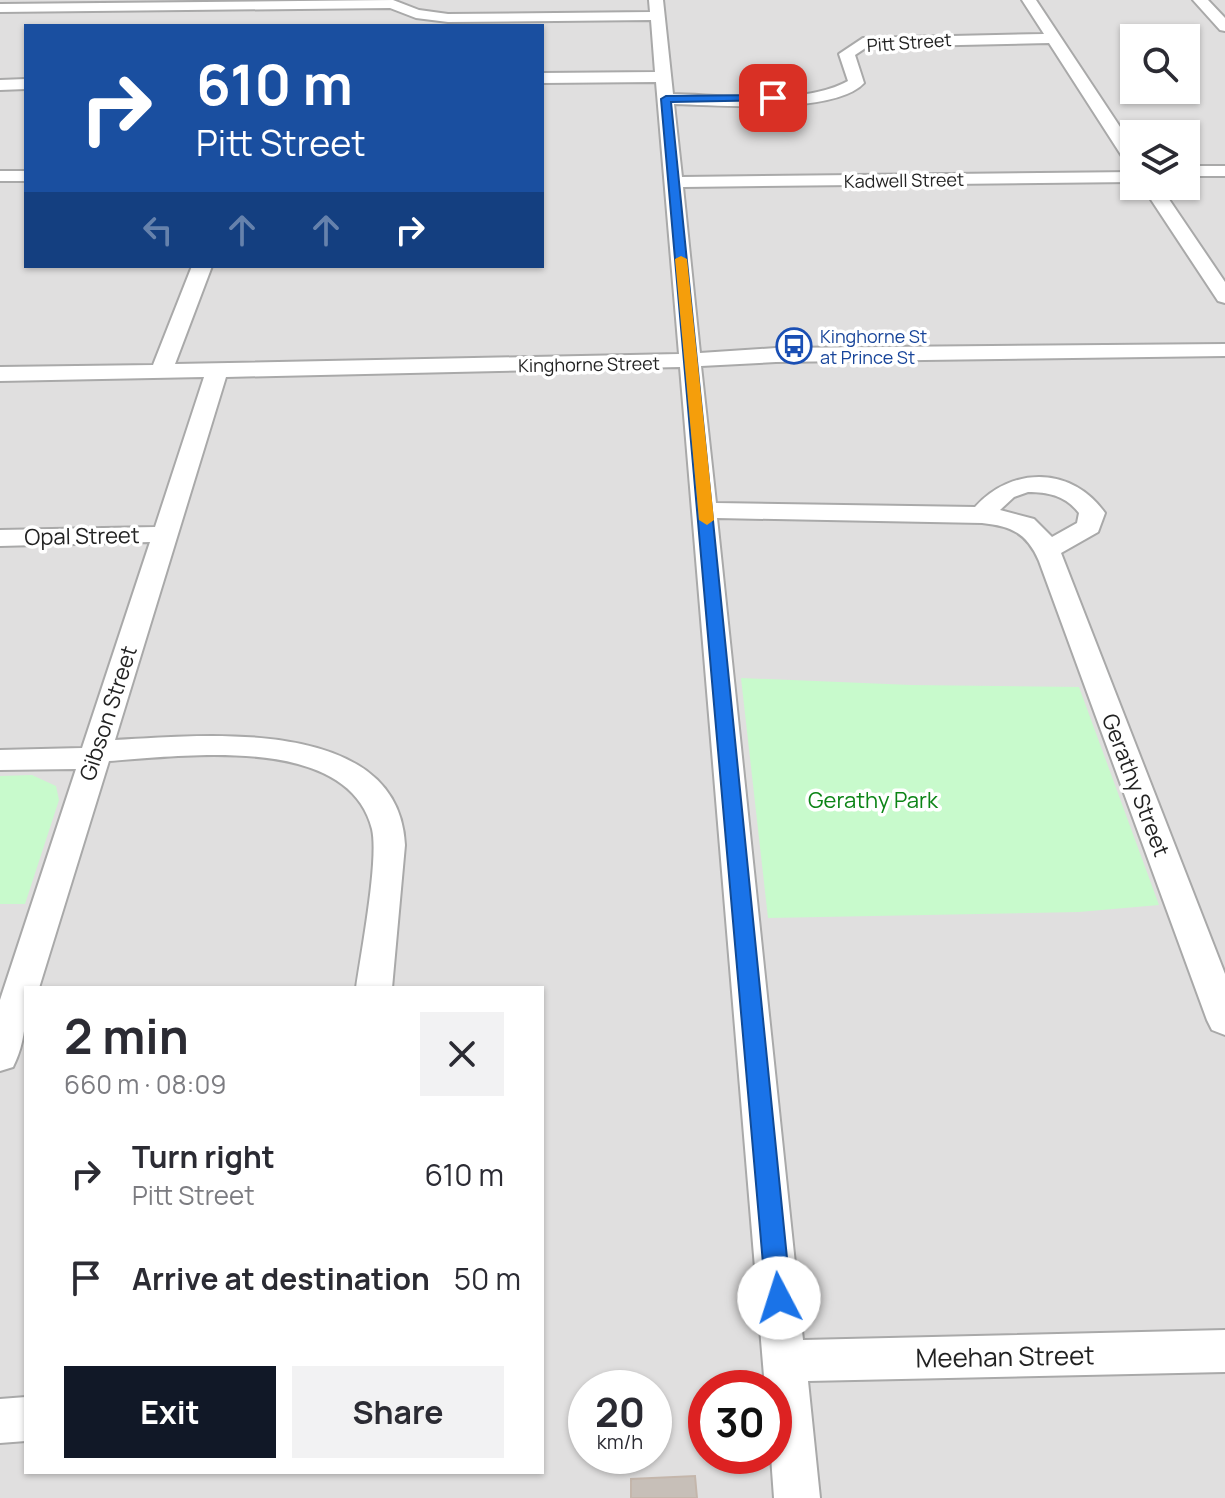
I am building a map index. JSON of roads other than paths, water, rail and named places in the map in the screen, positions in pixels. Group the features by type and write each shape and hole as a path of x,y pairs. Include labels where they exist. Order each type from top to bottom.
{"street":[{"path":"1029,0 1120,139"},
{"path":"1200,0 1225,27"},
{"path":"2,7 392,4 415,20 656,8 706,510 797,1498"},
{"name":"Pitt Street","path":"664,88 803,98 839,95 856,83 847,54 863,43 1054,38"},
{"path":"544,78 664,88"},
{"path":"0,85 24,84"},
{"path":"1200,171 1225,171"},
{"path":"0,176 24,176"},
{"name":"Kadwell Street","path":"673,182 1120,177"},
{"path":"1160,200 1225,297"},
{"path":"162,371 201,268"},
{"name":"Kinghorne Street","path":"0,374 690,361 776,355 1225,350"},
{"name":"Gibson Street","path":"0,1056 217,370"},
{"path":"706,510 982,515 1014,520 1027,526 1044,540 1049,549 1089,527 1092,513 1089,506 1074,495 1051,486 1024,486 1006,491 982,515"},
{"name":"Opal Street","path":"0,538 164,534"},
{"name":"Gerathy Street","path":"1049,549 1225,1020"},
{"path":"0,760 272,747 315,756 354,775 378,800 389,832 374,986"},
{"name":"Meehan Street","path":"784,1361 1225,1351"},
{"path":"0,1421 24,1419"}],"place":[{"name":"Kinghorne St at Prince St","path":"794,346"}],"park label":[{"name":"Gerathy Park","path":"873,800"}]}
